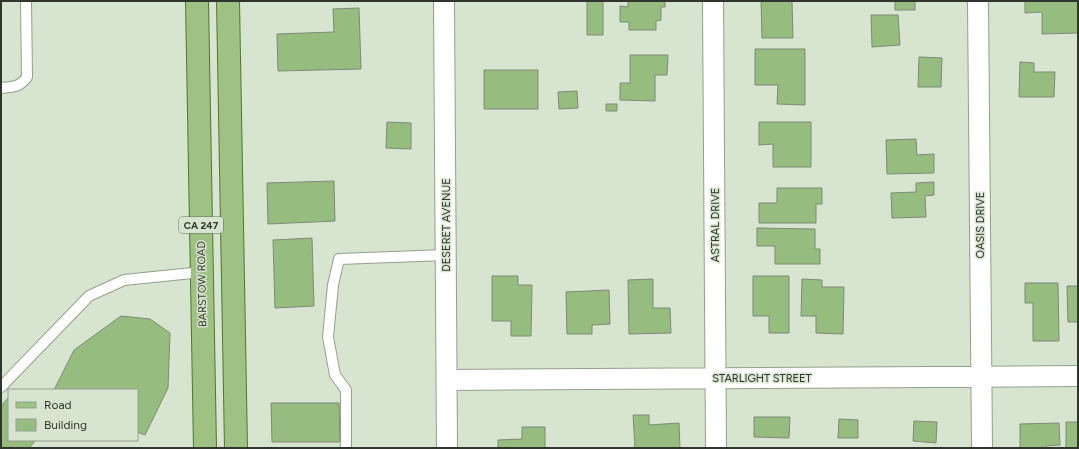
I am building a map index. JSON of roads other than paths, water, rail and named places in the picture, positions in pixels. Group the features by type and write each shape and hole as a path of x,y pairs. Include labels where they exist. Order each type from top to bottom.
{"main road":[{"name":"BARSTOW ROAD","path":"197,1 205,448"},
{"name":"CA 247","path":"228,1 236,448"}],"street":[{"name":"DESERET AVENUE","path":"444,1 447,448"},
{"name":"ASTRAL DRIVE","path":"713,1 716,448"},
{"name":"OASIS DRIVE","path":"978,1 982,448"},
{"name":"STARLIGHT STREET","path":"447,380 1078,376"}],"lane":[{"path":"1,88 15,87 22,84 26,77 26,1"},
{"path":"346,448 346,390 336,375 328,337 333,285 339,259 446,256"},
{"path":"1,387 89,296 124,280 202,272"}]}
